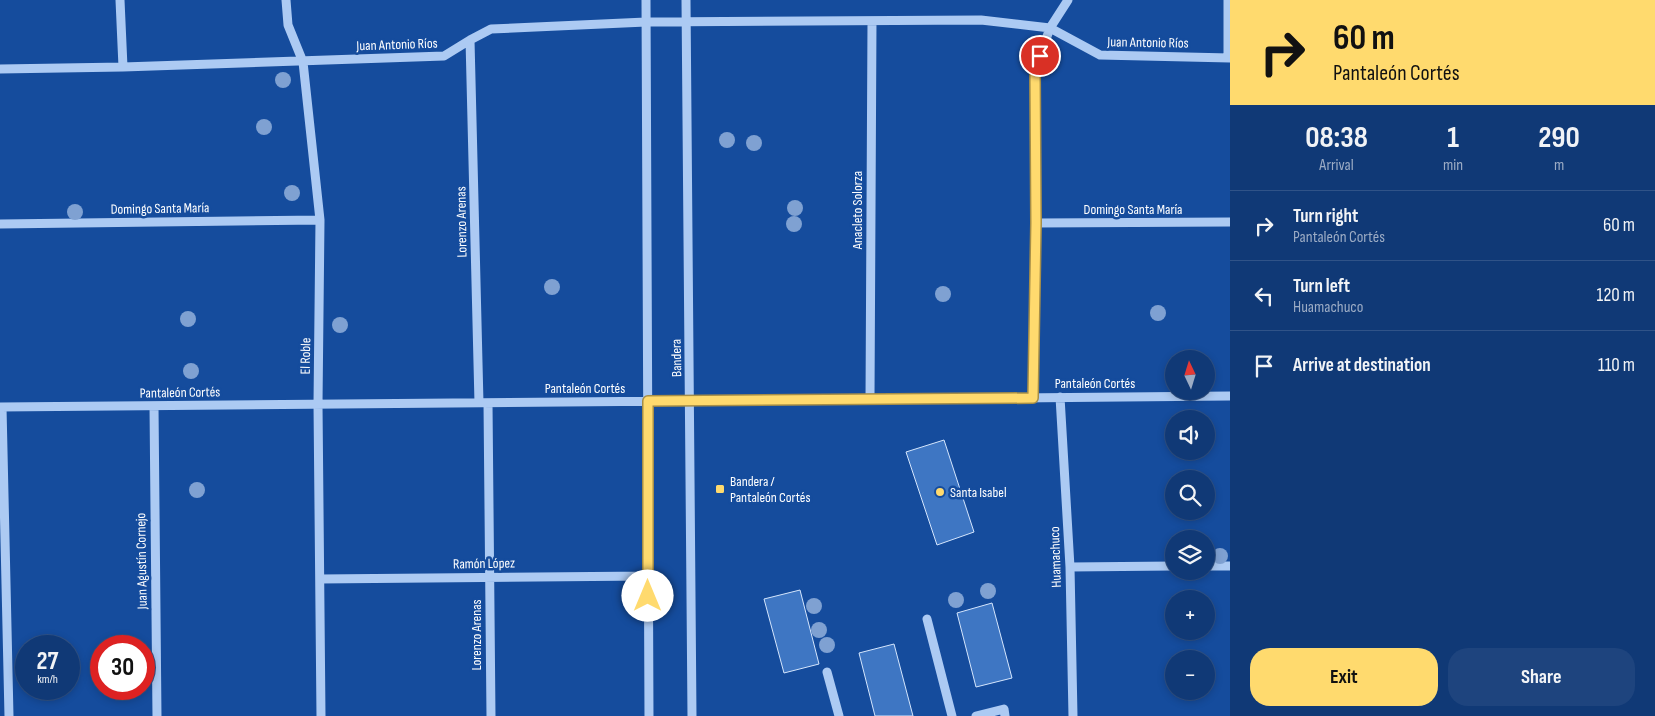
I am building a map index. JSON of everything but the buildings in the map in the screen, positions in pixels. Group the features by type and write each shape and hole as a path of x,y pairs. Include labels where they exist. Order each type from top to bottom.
{"street":[{"path":"120,0 123,67"},
{"name":"El Roble","path":"286,0 288,25 303,62 320,220 318,404 321,716"},
{"name":"Bandera","path":"646,0 649,716"},
{"name":"Bandera","path":"686,0 692,716"},
{"path":"1033,398 1036,223 1035,70 1050,28 1068,0"},
{"path":"1228,0 1229,58"},
{"name":"Juan Antonio Ríos","path":"0,69 303,62 444,56 491,29 646,22 981,20 1050,28 1100,55 1229,58"},
{"name":"Anacleto Solorza","path":"870,399 872,21"},
{"name":"Lorenzo Arenas","path":"470,40 490,577 491,716"},
{"name":"Domingo Santa María","path":"0,224 320,220"},
{"name":"Domingo Santa María","path":"1036,223 1230,222"},
{"name":"Pantaleón Cortés","path":"1,407 1230,396"},
{"name":"Huamachuco","path":"1060,398 1070,567 1073,716"},
{"name":"Juan Agustín Cornejo","path":"154,406 157,716"},
{"path":"1,407 3,582 10,716"},
{"path":"1070,567 1165,566"},
{"path":"1215,566 1230,566"},
{"name":"Ramón López","path":"320,579 648,576"},
{"path":"928,619 952,716"},
{"path":"827,672 839,716"},
{"path":"976,716 1004,709 1005,716"}],"place":[{"name":"Bandera / Pantaleón Cortés","path":"720,489"},
{"name":"Santa Isabel","path":"940,492"}],"route":[{"path":"648,596 648,401 1033,398 1036,223 1035,70 1040,56"}]}
